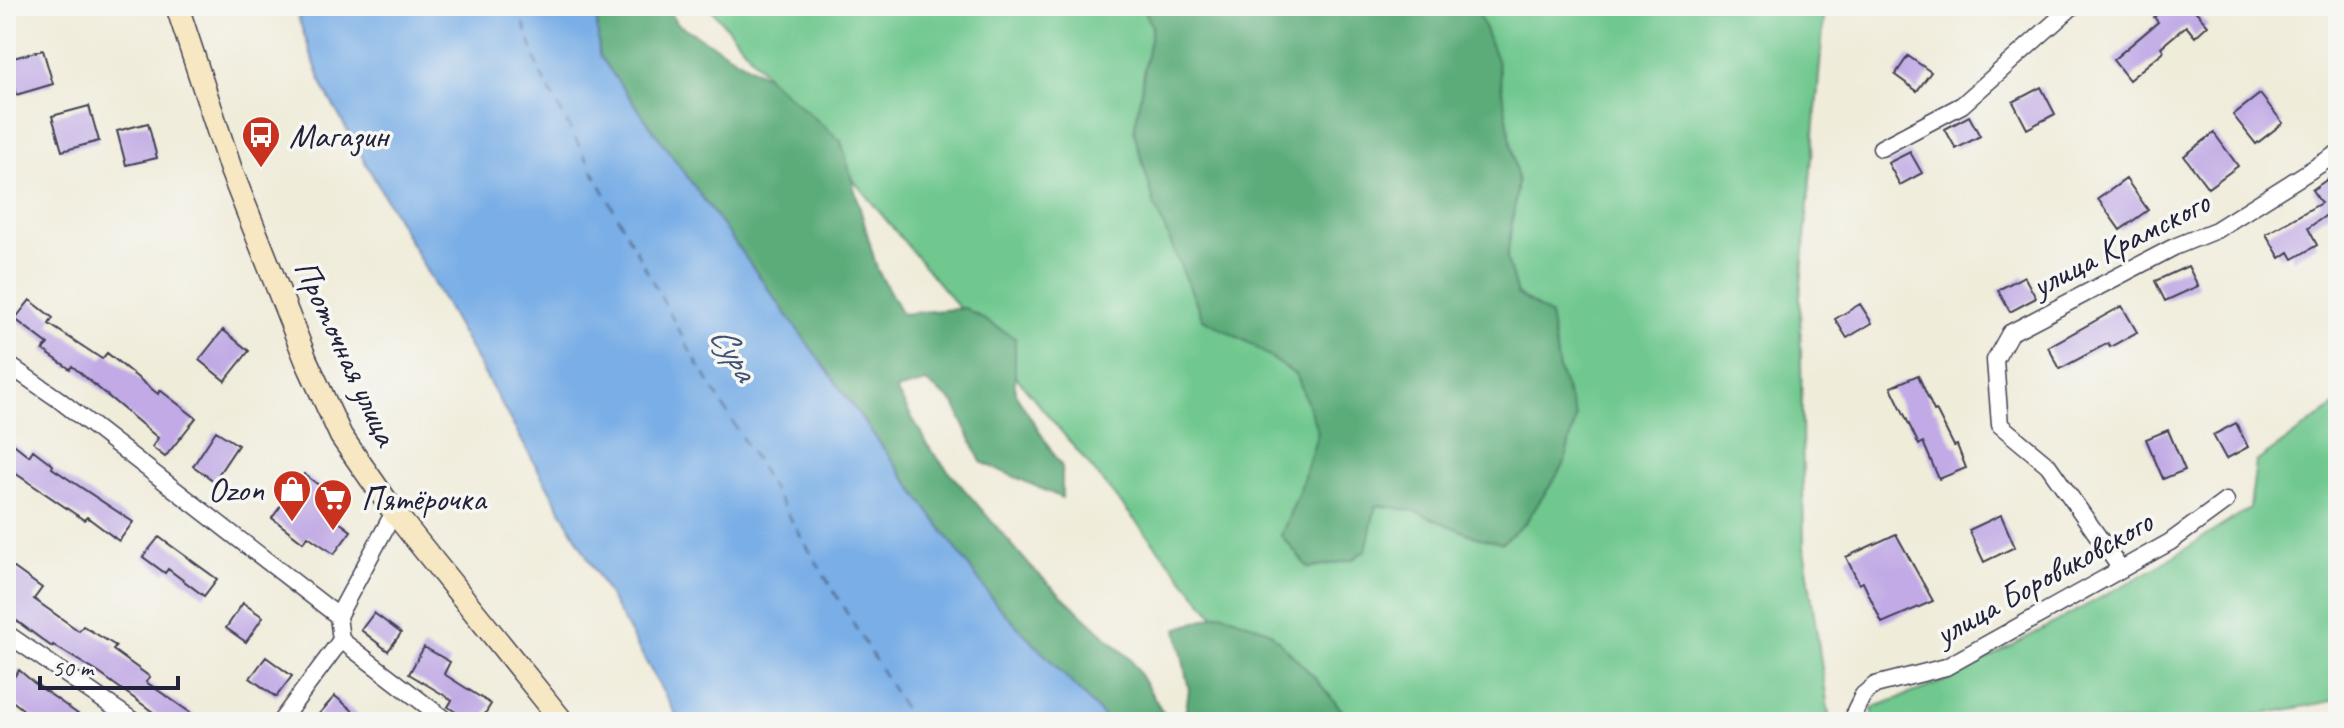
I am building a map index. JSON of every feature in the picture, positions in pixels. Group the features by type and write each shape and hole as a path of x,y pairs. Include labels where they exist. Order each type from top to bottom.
{"main road":[{"name":"Проточная улица","path":"177,6 231,170 306,360 341,436 394,512 563,722"}],"street":[{"path":"1881,148 1962,105 2073,6"},
{"name":"улица Крамского","path":"2121,569 2048,465 2000,425 1995,360 2010,333 2174,247 2216,230 2338,153"},
{"path":"6,363 58,399 338,616"},
{"name":"улица Боровиковского","path":"1855,722 1855,711 1863,695 1875,685 1946,667 2170,542 2226,501"},
{"path":"280,722 341,640 338,616 394,512"},
{"path":"6,633 135,722"},
{"path":"341,640 448,722"}],"green space":[{"path":"596,6 668,6 676,23 767,77 841,141 877,269 902,314 965,308 1015,338 1015,393 1062,467 1062,498 981,462 954,403 926,382 896,390 932,452 1031,567 1130,659 1169,722 1109,722 996,604 599,55"},
{"path":"709,6 1825,6 1800,297 1804,547 1830,722 1302,722"},
{"path":"1142,6 1476,6 1497,60 1518,182 1507,259 1517,294 1550,315 1559,370 1576,417 1564,465 1525,523 1502,543 1476,537 1415,511 1376,505 1366,550 1352,560 1308,568 1281,535 1318,432 1297,376 1251,344 1203,319 1155,206 1134,132 1152,26"},
{"path":"2336,405 2338,700 2222,722 1874,722 1872,708 1950,679 2152,570 2250,508 2256,462"},
{"path":"1221,613 1269,631 1344,713 1377,722 1184,722 1189,690 1177,629"}],"water":[{"name":"Сура","path":"294,6 596,6 599,55 996,604 1109,722 680,722 323,87"}],"building":[{"path":"2166,6 2191,6 2208,25 2195,37 2186,26 2161,47 2164,51 2129,80 2113,60 2158,22 2154,17"},
{"path":"43,50 53,84 16,95 6,60"},
{"path":"1908,56 1931,72 1917,91 1895,75"},
{"path":"2041,87 2055,114 2027,129 2013,102"},
{"path":"2260,94 2283,123 2256,144 2233,115"},
{"path":"89,106 99,141 62,151 52,116"},
{"path":"1969,116 1980,136 1956,149 1945,129"},
{"path":"148,123 157,158 126,165 117,131"},
{"path":"2214,133 2238,166 2208,188 2184,156"},
{"path":"1910,152 1922,173 1900,185 1888,163"},
{"path":"2338,172 2338,207 2308,228 2317,245 2293,259 2289,252 2280,258 2266,234 2321,203 2312,190"},
{"path":"2126,179 2148,210 2120,230 2098,199"},
{"path":"2188,266 2198,286 2165,301 2155,281"},
{"path":"2024,276 2036,298 2010,312 1998,290"},
{"path":"30,300 53,318 49,324 102,359 107,353 158,394 160,390 196,418 165,457 152,447 158,438 72,366 70,369 43,350 48,344 15,319"},
{"path":"1860,304 1872,323 1847,338 1835,319"},
{"path":"2122,306 2137,332 2110,347 2108,343 2060,369 2048,347"},
{"path":"223,330 249,351 225,381 199,360"},
{"path":"1918,375 1934,411 1954,446 1957,445 1966,468 1939,479 1923,442 1919,445 1891,387"},
{"path":"2236,423 2248,447 2226,459 2213,435"},
{"path":"2168,430 2185,470 2163,479 2146,439"},
{"path":"216,431 238,445 214,481 193,466"},
{"path":"6,438 29,456 33,450 53,465 52,468 133,522 119,541 87,517 84,520 6,467"},
{"path":"304,474 336,498 326,512 351,531 334,554 308,536 303,542 272,518"},
{"path":"2001,515 2015,547 1984,562 1969,530"},
{"path":"1896,534 1933,601 1882,623 1863,582 1859,584 1846,557"},
{"path":"159,537 217,579 204,596 168,569 165,573 143,557"},
{"path":"6,562 42,588 34,599 79,631 83,626 116,646 113,650 150,677 146,682 204,722 167,722 99,673 52,647 6,613"},
{"path":"243,603 263,617 246,642 226,628"},
{"path":"374,613 401,633 388,651 361,630"},
{"path":"424,647 450,662 444,674 491,704 480,722 471,722 448,707 452,700 409,674"},
{"path":"266,657 292,676 276,697 250,678"},
{"path":"19,670 89,722 40,722 30,715 6,696 6,688"},
{"path":"335,696 366,722 326,722 318,715"}],"ferry route":[{"path":"518,6 540,73 689,349 912,722"}],"place":[{"name":"Магазин","path":"261,169"},
{"name":"Ozon","path":"292,523"},
{"name":"Пятёрочка","path":"333,532"}]}
